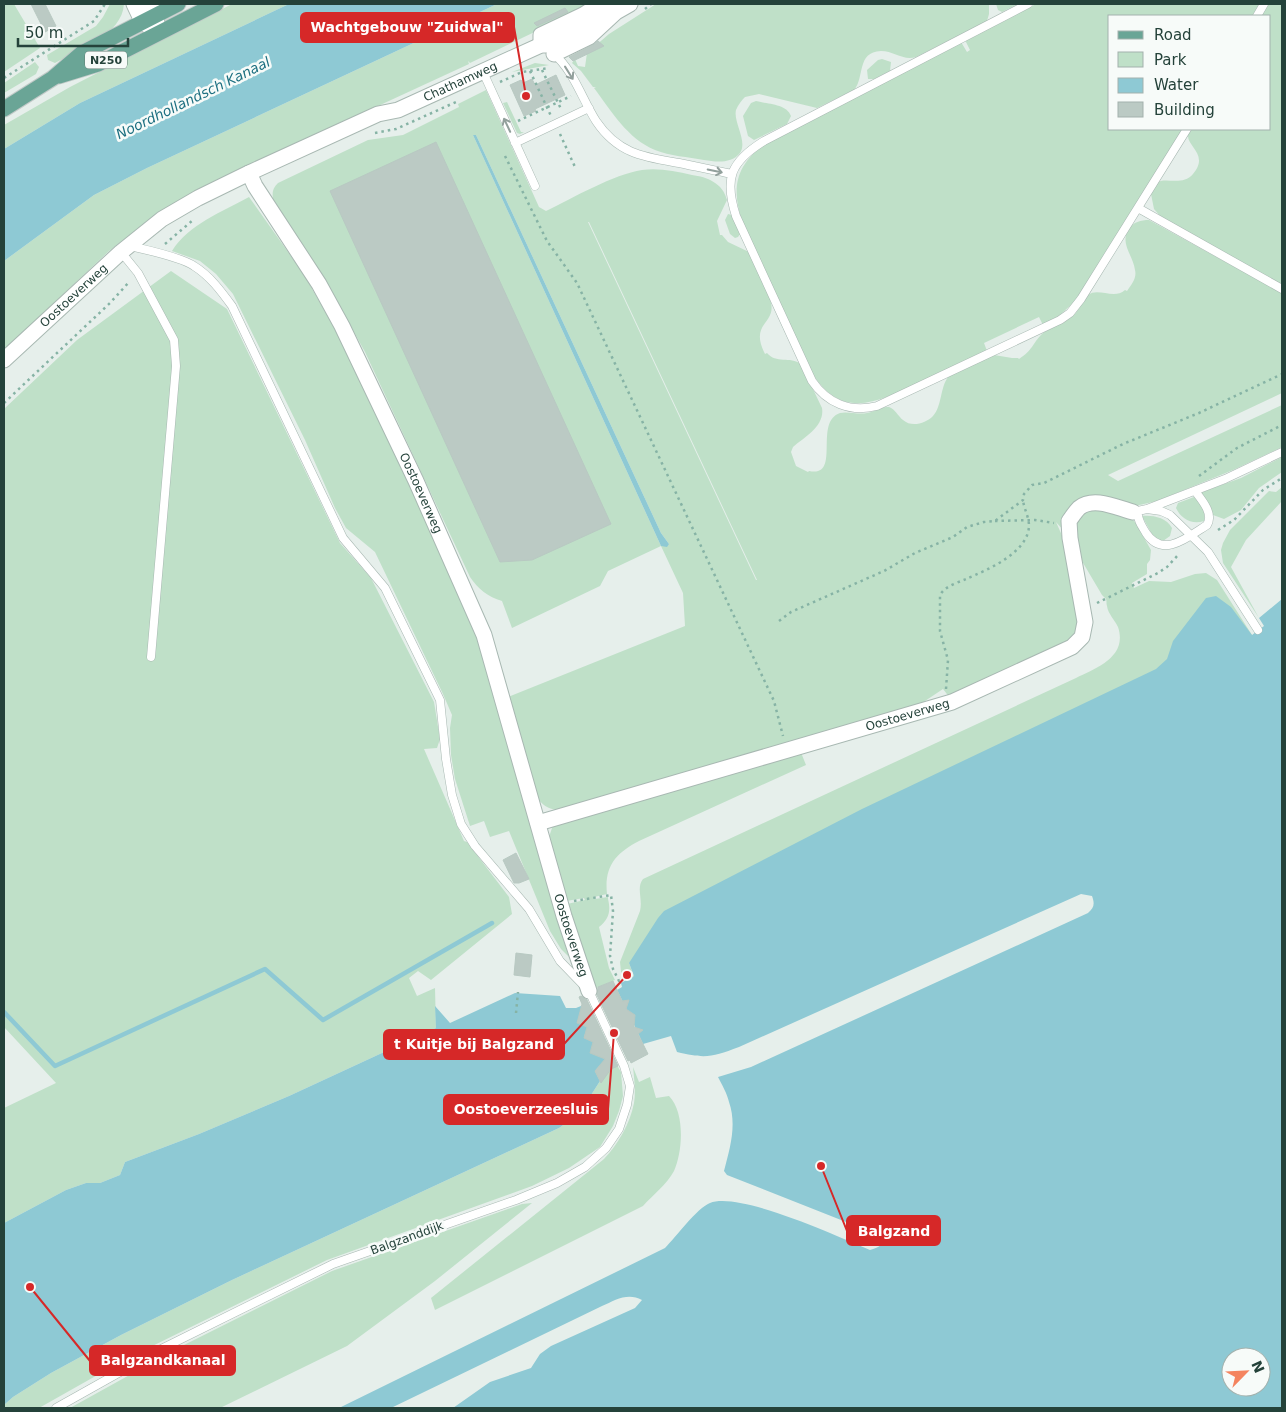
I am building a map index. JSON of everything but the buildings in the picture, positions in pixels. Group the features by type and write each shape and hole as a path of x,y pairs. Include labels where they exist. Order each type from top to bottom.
{"main road":[{"name":"N250","path":"4,109 52,78 82,53 142,21 153,9 178,4"},
{"name":"N250","path":"52,78 98,64 216,4"}],"street":[{"path":"134,4 142,21 157,34"},
{"name":"Chathamweg","path":"540,45 541,35 583,15 600,4"},
{"name":"Chathamweg","path":"378,114 398,110 540,45 546,45 585,26 614,4"},
{"path":"558,58 589,37 616,12 630,4"},
{"path":"153,9 157,34"},
{"name":"Oostoeverweg","path":"4,360 125,249 162,219 198,198 249,173 378,114"},
{"name":"Oostoeverweg","path":"249,173 254,186 319,284 342,326 420,490 484,635 564,916 589,991"},
{"name":"Oostoeverweg","path":"538,823 952,702 1072,647 1082,637 1085,622 1070,538 1069,521 1079,508 1089,503 1102,503 1140,511"}],"lane":[{"path":"1028,4 764,141 745,154 736,166 732,174 730,189 736,216 812,381 824,395 833,402 848,408 867,409 1060,320 1081,299 1186,130"},
{"path":"1257,15 1264,4"},
{"path":"540,45 558,58 604,131 620,146 639,156 732,174"},
{"path":"482,72 535,186"},
{"path":"516,143 589,108"},
{"path":"1138,208 1282,289"},
{"path":"125,249 174,340 176,366 151,657"},
{"name":"Balgzanddijk","path":"56,1408 163,1348 333,1264 516,1200 556,1183 585,1167 606,1148 619,1129 628,1105 630,1086 624,1066 589,991 560,961 529,909 475,846 461,824 452,795 440,700 385,588 343,538 232,306 214,282 193,265 157,252 125,249"},
{"path":"1140,511 1225,479 1282,452"},
{"path":"1140,511 1139,522 1150,539 1158,544 1173,544 1207,525 1210,518 1204,504 1195,491"},
{"path":"1140,511 1161,511 1170,515 1208,552 1258,630"}],"path":[{"path":"4,78 94,21 105,4"},
{"path":"500,82 522,72 542,70 558,58"},
{"path":"542,70 565,119"},
{"path":"518,121 580,92"},
{"path":"369,134 396,129 457,101"},
{"path":"505,156 547,241 577,283 774,701 787,750"},
{"path":"157,252 169,239 195,218"},
{"path":"4,403 110,303 138,273"},
{"path":"995,521 1022,500 1024,494 1032,485 1044,483 1123,444 1199,413 1282,374"},
{"path":"1195,491 1196,478 1222,457 1250,440 1282,425"},
{"path":"945,692 948,660 940,631 940,595 946,588 978,574 1019,549 1028,535 1029,520 1022,500"},
{"path":"779,621 791,612 884,571 915,554 953,537 966,527 984,522 1035,520 1055,524 1070,538"},
{"path":"584,899 611,895 613,911 610,956 613,969 619,981 628,975"},
{"path":"516,1013 518,992"}],"green space":[{"path":"4,4 14,4 40,48 4,72"},
{"path":"110,4 124,4 121,15 108,33 87,47 55,63 48,60 47,55 96,26"},
{"path":"232,4 289,4 80,103 4,149 4,125 70,87"},
{"path":"497,4 590,4 470,63 468,61 469,64 220,179 158,213 109,251 4,350 4,261 94,195 147,168"},
{"path":"656,4 989,4 989,14 987,21 916,57 907,58 886,51 873,52 864,61 854,90 817,108 759,94 745,97 736,110 736,120 742,143 740,153 728,161 718,162 667,154 655,150 636,139 614,115 594,88 596,87 593,87 581,71 572,63 575,59 578,66 585,67 587,53 609,34"},
{"path":"996,4 1018,4 1002,12 998,10"},
{"path":"1036,4 1260,4 1253,15 1108,15 1108,130 1182,130 1075,301 1060,315 1043,325 1039,317 984,343 987,351 890,396 862,403 836,398 824,388 812,373 742,221 737,198 737,187 742,168 756,151 766,143 961,42 967,52 970,50 965,40"},
{"path":"1268,4 1282,4 1282,285 1161,217 1154,209 1151,194 1160,181 1184,180 1193,174 1199,162 1189,140 1188,136 1190,130 1271,130 1271,15 1262,15"},
{"path":"882,59 891,62 890,71 874,79 868,79 867,70 878,60"},
{"path":"35,62 39,67 36,74 4,93 4,83"},
{"path":"535,63 549,65 512,72"},
{"path":"486,90 539,207 546,211 606,181 631,172 648,169 703,177 714,182 722,189 727,200 717,221 720,235 728,242 749,252 770,298 772,310 761,330 760,336 765,354 801,364 822,408 822,414 817,426 793,447 791,452 796,466 808,472 819,471 824,466 828,427 832,418 840,413 864,413 889,407 910,424 923,422 930,419 936,412 945,381 948,377 994,355 1019,359 1027,353 1045,331 1075,314 1088,295 1096,292 1116,294 1127,291 1134,281 1135,273 1126,244 1126,234 1137,222 1146,220 1282,293 1282,393 1108,475 1118,481 1282,405 1282,447 1233,470 1157,501 1135,506 1096,498 1064,531 1056,522 1068,549 1080,623 1073,639 950,698 943,689 916,707 559,810 548,808 536,796 508,697 685,626 683,593 661,546 608,571 600,586 512,628 502,601 484,592 470,577 365,352 335,298 273,199 273,190 278,183 368,140 403,135 459,107 458,104","holes":["473,135 476,135 661,533 669,544 661,546","589,222 757,580 756,580"]},
{"path":"756,101 781,107 789,112 791,116 787,124 754,140 748,136 743,116 751,103"},
{"path":"507,102 521,132 524,132 520,134 517,133 503,103"},
{"path":"249,197 303,273 335,329 417,496 479,642 569,957 561,949 550,931 509,831 490,837 484,821 470,826 455,779 451,755 450,728 452,715 443,694 375,552 346,528 335,508 305,440 233,294 216,274 200,261 172,251 187,233"},
{"path":"728,214 732,215 740,234 738,237 735,238 730,234 725,220"},
{"path":"171,271 227,309 340,543 371,578 434,702 440,739 437,748 424,749 464,841 467,842 509,897 512,914 431,980 418,971 409,978 417,996 435,988 436,1028 289,1096 199,1134 125,1162 120,1175 100,1183 86,1183 66,1190 4,1223 4,1108 56,1083 4,1027 4,409 77,340"},
{"path":"1282,457 1282,472 1259,488 1241,510 1224,519 1213,515 1201,494 1202,492 1241,478"},
{"path":"1282,487 1282,501 1246,540 1231,567 1259,618 1223,563 1221,550 1230,530 1269,491 1276,492"},
{"path":"1194,497 1202,508 1204,521 1191,522 1181,515 1176,508 1178,503"},
{"path":"1093,507 1132,519 1151,550 1150,560 1147,564 1147,574 1132,583 1134,588 1149,581 1171,582 1195,574 1206,573 1217,580 1252,635 629,963 632,971 628,974 629,976 633,974 634,976 626,981 621,972 620,962 640,911 640,886 643,879 1076,678 1101,665 1114,654 1120,637 1118,627 1109,612 1106,599 1076,551 1075,520"},
{"path":"1142,516 1154,516 1166,521 1172,528 1170,536 1163,541 1154,538"},
{"path":"800,750 806,765 639,841 624,850 613,861 608,876 607,894 594,897 595,899 608,897 608,914 605,921 599,927 609,968 615,980 594,989 567,904 585,900 584,898 566,901 549,837 553,825"},
{"path":"614,1060 621,1072 623,1096 613,1126 600,1147 569,1168 532,1186 327,1260 124,1360 39,1408 4,1408 4,1405 13,1397 51,1373 121,1335 232,1280 559,1128 579,1114 600,1081 595,1071"},
{"path":"633,1067 639,1082 650,1077 656,1098 669,1096 678,1112 681,1143 677,1163 668,1180 643,1206 435,1310 431,1298 609,1153 623,1133 632,1111 635,1094"},
{"path":"532,1203 435,1281 347,1346 220,1408 70,1408 180,1347 332,1271 522,1204"}],"water":[{"name":"Noordhollandsch Kanaal","path":"289,4 497,4 147,168 94,195 4,261 4,149 80,103"},
{"path":"473,135 476,135 661,533 669,544 667,547 661,546"},
{"path":"1216,596 1231,607 1252,635 1264,626 1259,618 1282,599 1282,1408 453,1408 490,1382 531,1368 540,1354 551,1346 635,1308 642,1300 627,1297 612,1301 391,1408 339,1408 665,1248 693,1217 710,1203 724,1201 743,1203 789,1217 870,1250 881,1245 884,1241 879,1235 727,1175 724,1171 733,1128 728,1099 718,1077 751,1067 1088,913 1093,906 1092,896 1081,894 739,1047 709,1056 695,1056 677,1052 671,1036 643,1044 638,1033 642,1030 637,1031 631,1018 635,1015 630,1016 624,1004 628,1000 623,1002 617,990 622,987 621,983 634,976 629,963 664,911 862,809 1156,669 1167,659 1173,641 1206,598"},
{"path":"515,993 560,996 566,1008 581,1006 586,1016 578,1020 577,1023 582,1023 593,1031 585,1034 584,1038 592,1040 607,1060 595,1071 600,1081 579,1114 559,1128 232,1280 121,1335 51,1373 13,1397 4,1405 4,1223 66,1190 86,1183 100,1183 120,1175 125,1162 199,1134 289,1096 436,1028 435,1006 450,1023"}],"waterway":[{"path":"4,1012 55,1066 265,969 323,1020 492,923"}],"place":[{"name":"Wachtgebouw \"Zuidwal\"","path":"526,96"},
{"name":"t Kuitje bij Balgzand","path":"627,975"},
{"name":"Oostoeverzeesluis","path":"614,1033"},
{"name":"Balgzand","path":"821,1166"},
{"name":"Balgzandkanaal","path":"30,1287"}]}
